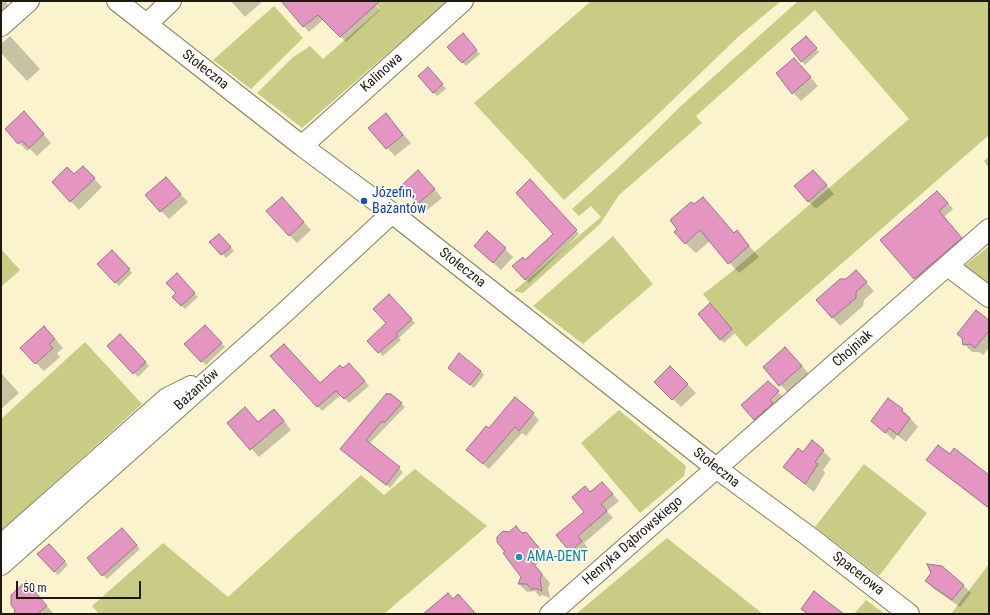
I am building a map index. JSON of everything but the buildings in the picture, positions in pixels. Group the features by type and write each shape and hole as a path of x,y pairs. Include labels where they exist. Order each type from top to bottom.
{"street":[{"path":"1,26 29,1"},
{"name":"Stołeczna","path":"117,1 302,146 387,209 716,468 807,534"},
{"path":"147,24 171,1"},
{"name":"Kalinowa","path":"302,146 463,1"},
{"path":"1,545 168,398 191,386 258,320 387,209"},
{"name":"Bażantów","path":"1,565 283,314 387,209"},
{"name":"Chojniak","path":"716,468 989,230"},
{"path":"948,266 989,297"},
{"name":"Henryka Dąbrowskiego","path":"550,614 716,468"},
{"name":"Spacerowa","path":"807,534 909,614"}],"green space":[{"path":"373,1 448,1 302,128 257,93 292,58 310,46 323,59 380,9"},
{"path":"591,1 781,1 738,37 653,119 564,200 474,103"},
{"path":"798,1 989,1 989,135 746,347 703,294 729,274 909,119 815,10 696,116 702,123 619,195 600,224 523,293 514,291 601,217 591,206 579,216 572,209 621,165 682,105"},
{"path":"274,6 303,38 251,89 213,60"},
{"path":"613,236 653,284 583,344 533,306"},
{"path":"989,246 989,285 964,266"},
{"path":"1,249 20,270 1,287"},
{"path":"85,342 142,404 1,531 1,419"},
{"path":"619,410 686,466 684,476 640,513 581,443"},
{"path":"864,464 927,513 879,576 815,527"},
{"path":"415,469 487,526 384,614 99,614 92,606 163,543 228,597 361,475 384,495"},
{"path":"667,538 763,614 576,614"},
{"path":"989,564 989,614 951,614"},
{"path":"866,600 885,614 854,614"}],"place":[{"name":"Józefin, Bażantów","path":"364,201"},
{"name":"AMA-DENT","path":"519,557"}]}
